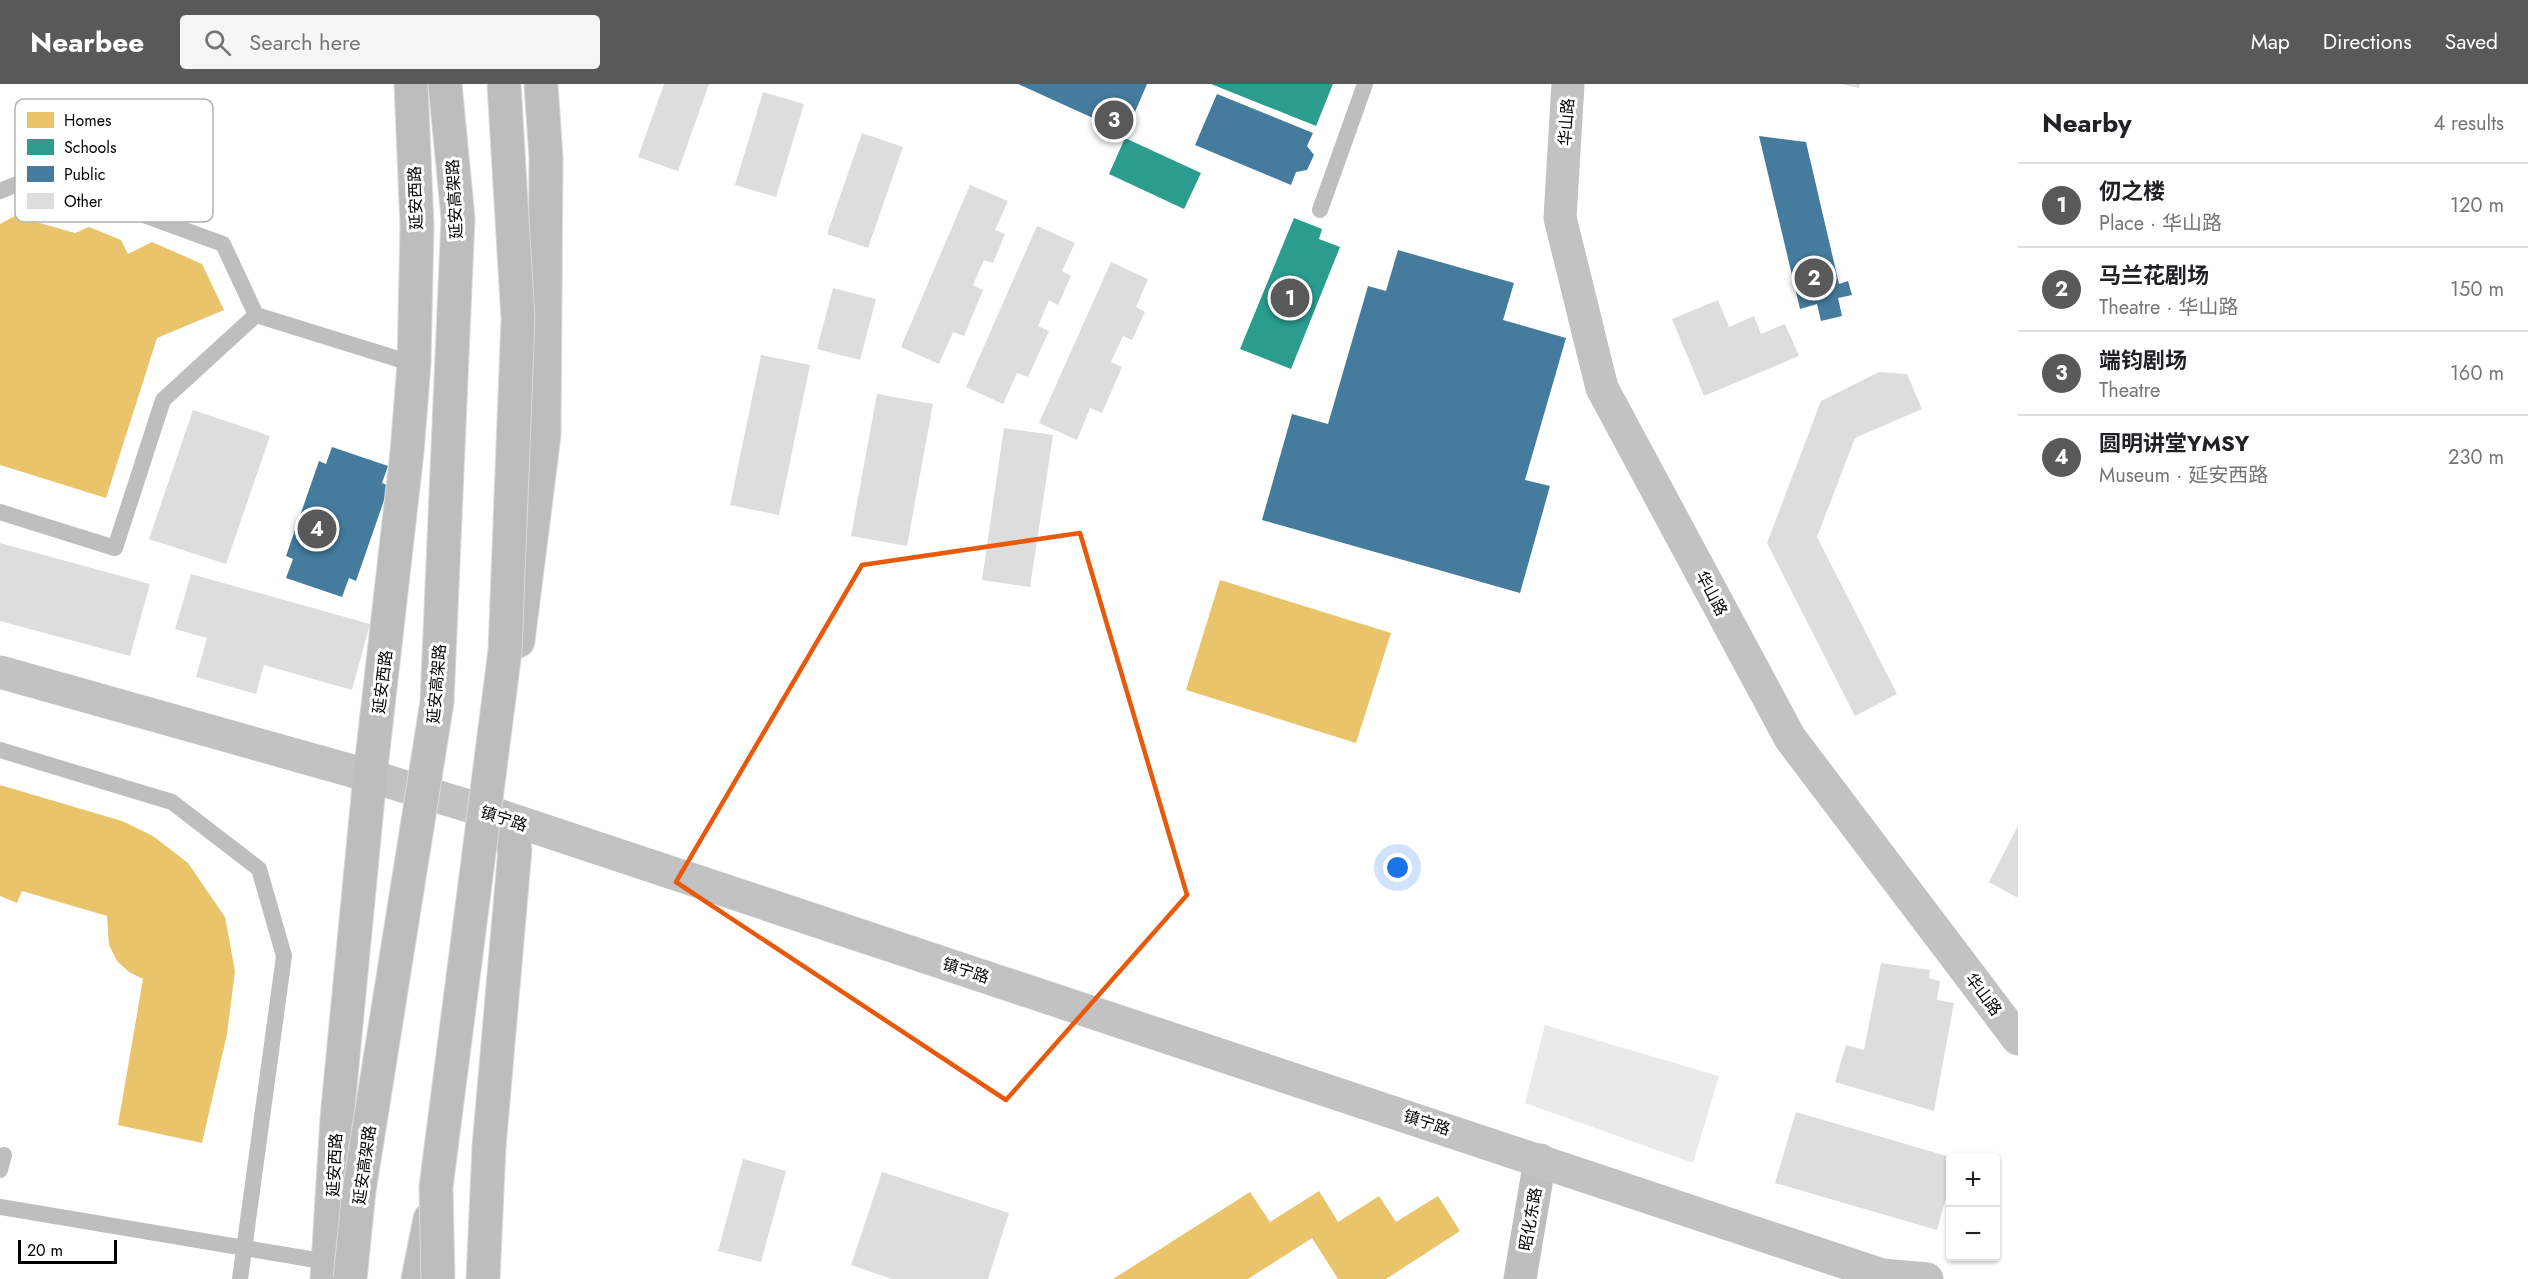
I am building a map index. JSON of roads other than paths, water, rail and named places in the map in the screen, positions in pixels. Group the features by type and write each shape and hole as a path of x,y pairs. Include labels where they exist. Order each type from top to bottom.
{"main road":[{"name":"延安西路","path":"336,1275 337,1118 370,776 395,572 414,364 417,226 411,84"},
{"name":"延安高架路","path":"336,1275 359,1191 437,702 458,218 445,84"},
{"path":"418,1279 436,1187 505,651 518,319 504,84"},
{"path":"428,1279 495,814 544,435 546,158 541,84"},
{"path":"483,1279 489,1147 515,849 495,814"},
{"path":"436,1187 438,1279"}],"street":[{"name":"华山路","path":"1568,84 1560,218 1602,388 1790,738 2018,1040"},
{"name":"镇宁路","path":"0,672 370,776 495,814 1882,1275 1927,1279"},
{"name":"昭化东路","path":"1520,1279 1540,1160"}],"lane":[{"path":"1320,210 1365,84"},
{"path":"0,191 15,185"},
{"path":"163,222 223,244 256,315 414,364"},
{"path":"0,512 115,548 163,400 256,315"},
{"path":"0,750 172,802 259,869 284,956 240,1279"},
{"path":"0,1207 243,1247 336,1275"}],"place":[{"name":"端钧剧场","path":"1114,120"},
{"name":"马兰花剧场","path":"1814,278"},
{"name":"仞之楼","path":"1290,298"},
{"name":"圆明讲堂YMSY","path":"317,529"}]}
